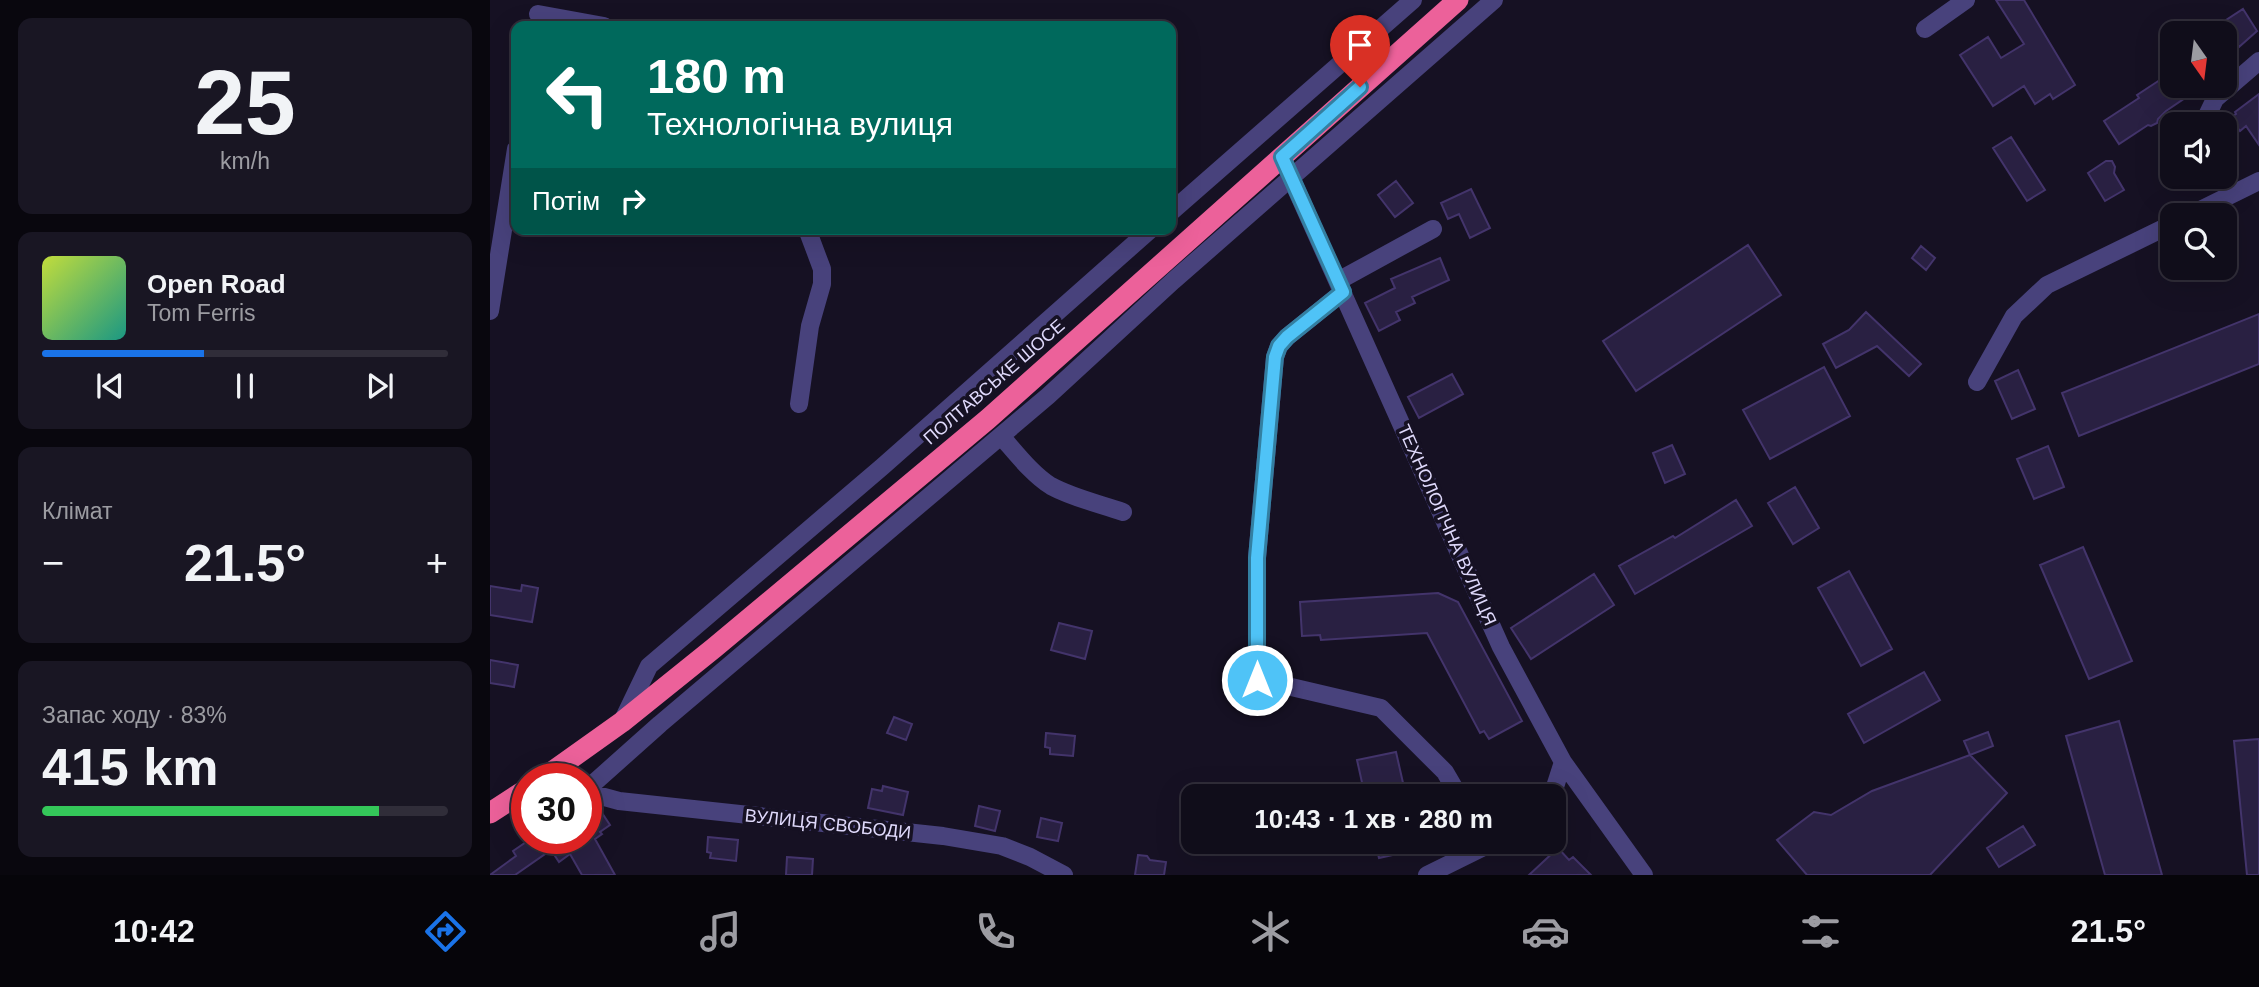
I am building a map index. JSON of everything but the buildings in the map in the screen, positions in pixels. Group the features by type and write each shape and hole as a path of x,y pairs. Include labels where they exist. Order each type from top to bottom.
{"highway":[{"name":"ПОЛТАВСЬКЕ ШОСЕ","path":"571,763 988,419 1458,0"},
{"path":"490,813 511,799"}],"street":[{"path":"1176,208 1413,0"},
{"path":"602,776 660,723 1001,436 1494,0"},
{"path":"1925,29 1966,0"},
{"path":"538,13 579,21"},
{"path":"2209,112 2216,99 2259,61"},
{"name":"ТЕХНОЛОГІЧНА ВУЛИЦЯ","path":"1282,157 1501,647 1563,762 1644,875"},
{"path":"490,311 511,180"},
{"path":"2214,203 2259,181"},
{"path":"1433,229 1341,287 1279,346 1275,357 1257,558 1257,680 1381,708 1445,772 1452,784"},
{"path":"1977,382 2014,316 2047,285 2160,230"},
{"path":"799,404 810,326 822,284 822,269 809,235"},
{"path":"622,722 649,666 883,467 1144,235"},
{"path":"1001,436 1030,468 1050,485 1123,512"},
{"path":"1556,784 1563,762"},
{"name":"ВУЛИЦЯ СВОБОДИ","path":"602,796 619,801 943,836 1002,846 1064,875"},
{"path":"1434,874 1469,854"}],"route":[{"path":"1257,680 1257,558 1275,357 1279,346 1287,337 1343,292 1282,157 1360,87"}]}
